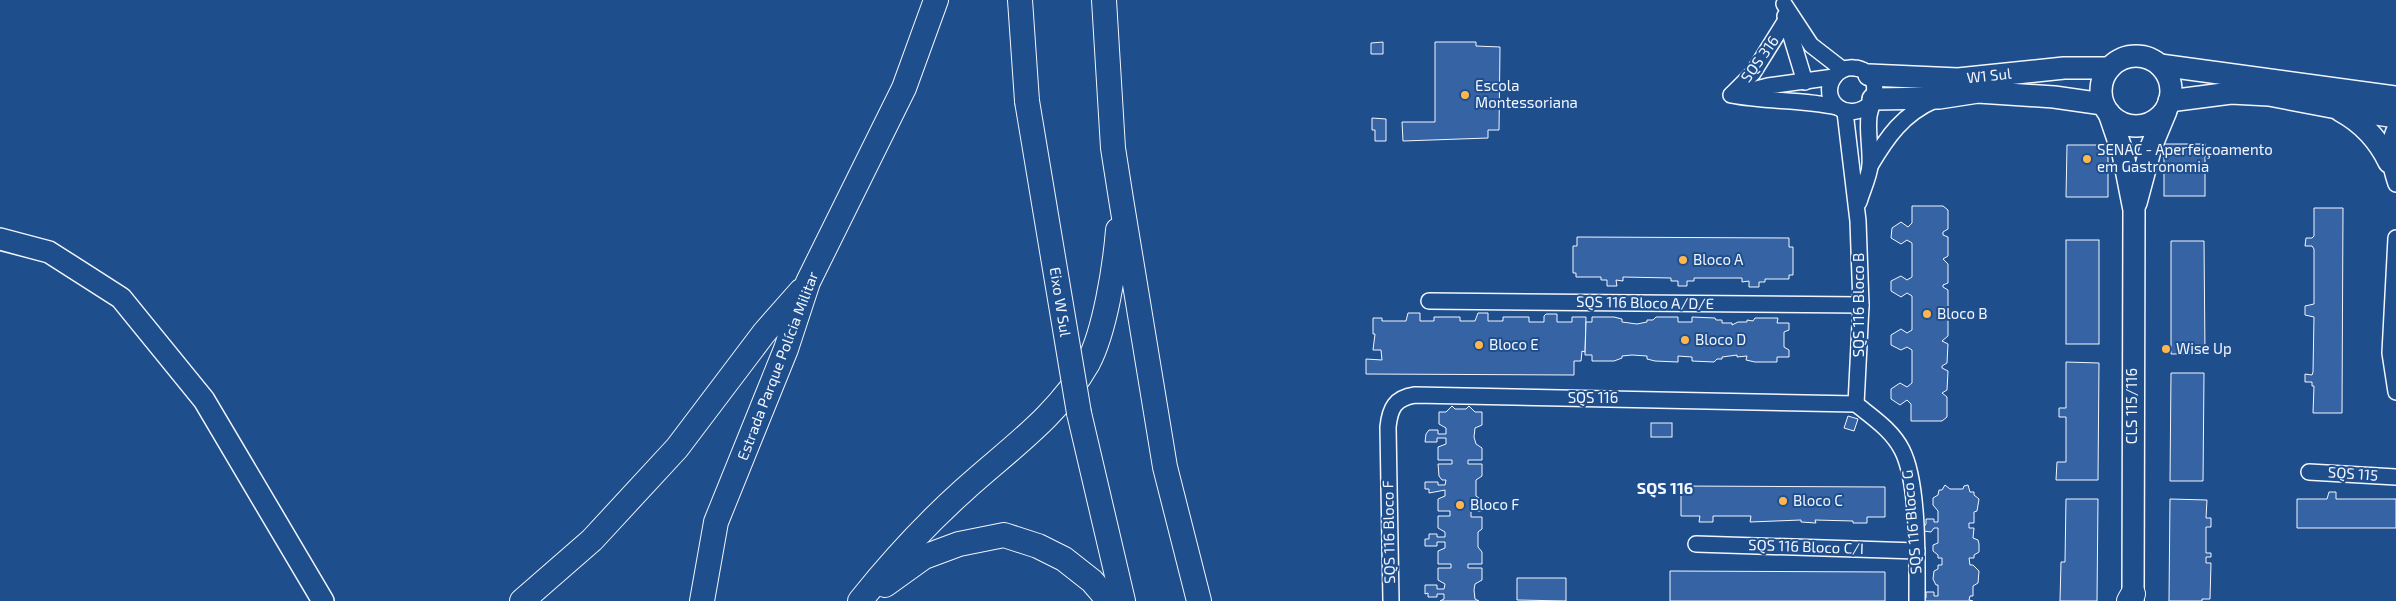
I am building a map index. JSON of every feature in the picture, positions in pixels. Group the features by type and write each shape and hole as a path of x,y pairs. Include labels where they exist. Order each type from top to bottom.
{"main road":[{"name":"Estrada Parque Polícia Militar","path":"702,601 716,522 786,349 808,282 904,88 936,0"},
{"name":"Eixo W Sul","path":"1020,0 1027,101 1079,413 1122,601"},
{"path":"1104,0 1113,148 1121,199 1165,467 1200,601"},
{"path":"860,601 891,563 929,523 1041,422 1067,395 1089,361 1103,320 1116,257 1121,199"},
{"path":"522,601 592,540 677,448 764,333 808,282"},
{"path":"867,601 890,580 924,558 959,544 1004,536 1038,546 1064,559 1092,581 1108,601"}],"street":[{"name":"SQS 316","path":"1784,2 1786,20 1805,82"},
{"name":"SQS 316","path":"1784,2 1811,45 1838,73"},
{"name":"SQS 316","path":"1731,95 1754,73 1786,20"},
{"path":"2160,65 2168,76 2171,88 2168,105 2157,119 2145,125 2132,126 2119,122 2106,109 2101,86 2109,68 2120,59 2134,56 2148,58 2160,65 2396,97"},
{"path":"1852,67 1861,69 1874,82 1873,101 1865,109 1855,113 1822,104 1751,99 1731,95 1768,86 1805,82 1852,67"},
{"name":"W1 Sul","path":"1869,75 1958,79 2064,68 2109,68"},
{"path":"1838,73 1830,87 1831,98 1841,109"},
{"name":"W1 Sul","path":"1873,101 1940,98 1978,92 2018,94 2106,109"},
{"path":"2168,105 2231,93 2269,95 2337,108 2396,116"},
{"name":"SQS 116 Bloco B","path":"1858,206 1870,167 1897,125 1918,109 1940,98"},
{"name":"SQS 116 Bloco B","path":"1870,167 1869,118 1873,101"},
{"name":"CLS 115/116","path":"2134,210 2151,146 2168,105"},
{"path":"2337,108 2354,118 2374,137 2389,162 2396,184"},
{"name":"SQS 116 Bloco B","path":"1841,109 1858,206 1861,305 1856,404"},
{"name":"CLS 115/116","path":"2106,109 2123,154 2134,210 2133,599"},
{"path":"2389,162 2390,145 2396,126"},
{"path":"0,238 49,252 122,298 204,400 323,601"},
{"path":"2396,238 2393,353 2396,392"},
{"name":"SQS 116 Bloco A/D/E","path":"1429,301 1861,305"},
{"name":"SQS 116","path":"1388,464 1390,412 1400,399 1415,395 1856,404"},
{"name":"SQS 116 Bloco G","path":"1856,404 1889,432 1902,449 1910,471 1917,551 1917,601"},
{"name":"SQS 116 Bloco F","path":"1388,464 1391,601"},
{"name":"SQS 115","path":"2309,472 2396,477"},
{"name":"SQS 116 Bloco C/I","path":"1696,544 1917,551"}],"building":[{"path":"1383,42 1383,54 1371,54 1371,43"},
{"path":"1435,42 1476,42 1476,46 1500,47 1499,130 1488,130 1488,138 1403,141 1402,122 1435,122"},
{"path":"1372,118 1386,119 1386,141 1375,141 1375,130 1372,130"},
{"path":"2164,144 2205,144 2205,196 2164,196"},
{"name":"SENAC - Aperfeiçoamento em Gastronomia","path":"2067,145 2108,145 2108,197 2066,197"},
{"name":"Bloco B","path":"1912,206 1943,206 1948,210 1948,229 1943,232 1943,235 1948,237 1948,256 1943,259 1948,264 1948,283 1943,285 1943,287 1948,290 1948,309 1943,312 1943,315 1948,317 1948,336 1942,341 1948,344 1947,363 1942,366 1942,368 1948,371 1947,390 1942,393 1947,397 1947,417 1942,421 1911,421 1911,404 1907,400 1900,405 1891,399 1891,389 1900,383 1907,387 1912,383 1912,350 1907,347 1901,350 1891,345 1891,335 1901,329 1907,333 1912,330 1912,296 1907,293 1901,297 1891,291 1891,281 1901,276 1907,280 1912,277 1912,243 1907,240 1901,244 1891,238 1892,228 1901,222 1908,227 1912,223"},
{"path":"2314,208 2343,208 2342,413 2313,413 2314,386 2312,386 2312,382 2305,382 2305,374 2312,375 2313,372 2314,317 2305,315 2305,306 2314,304 2314,249 2312,246 2305,246 2306,238 2314,236"},
{"name":"Bloco A","path":"1577,237 1789,238 1789,247 1793,247 1793,275 1789,275 1789,279 1765,279 1765,282 1759,282 1759,287 1749,287 1749,281 1742,282 1742,278 1694,278 1694,281 1687,281 1687,286 1678,286 1678,281 1671,281 1671,278 1623,277 1623,281 1616,280 1617,286 1607,286 1607,280 1601,280 1601,277 1576,277 1576,273 1573,273 1573,246 1577,246"},
{"path":"2066,240 2099,240 2099,344 2066,344"},
{"path":"2171,241 2204,241 2205,354 2171,354"},
{"name":"Bloco E","path":"1408,313 1420,313 1420,321 1434,321 1434,317 1460,317 1460,321 1475,321 1478,313 1488,313 1488,321 1503,321 1503,317 1529,317 1529,322 1544,322 1546,314 1557,314 1557,322 1572,322 1572,317 1586,317 1585,352 1582,351 1581,361 1574,361 1574,375 1366,374 1366,359 1382,360 1381,350 1373,350 1375,334 1373,334 1373,318 1382,318 1382,321 1406,321"},
{"name":"Bloco D","path":"1592,317 1614,317 1622,319 1622,322 1637,324 1653,320 1656,317 1678,317 1678,322 1692,322 1692,317 1715,318 1716,320 1722,320 1722,323 1732,323 1732,325 1738,322 1747,322 1747,320 1753,321 1755,318 1778,318 1777,323 1789,323 1789,330 1784,332 1784,347 1789,350 1789,357 1777,357 1777,362 1755,362 1746,360 1747,356 1737,357 1737,355 1722,357 1722,359 1717,359 1714,362 1692,361 1692,357 1678,356 1678,362 1655,361 1647,359 1647,356 1632,355 1622,356 1622,358 1614,361 1592,361 1592,355 1585,355 1586,322 1592,322"},
{"path":"2066,362 2099,363 2098,480 2056,480 2057,462 2066,462 2066,417 2059,417 2059,408 2066,408"},
{"path":"2171,373 2204,373 2203,481 2170,481"},
{"name":"Bloco F","path":"1452,406 1455,409 1466,409 1469,406 1475,412 1482,412 1482,425 1475,428 1474,437 1476,444 1482,448 1482,460 1468,460 1468,464 1482,464 1482,476 1476,480 1476,496 1482,500 1482,511 1471,511 1471,517 1482,517 1482,529 1478,532 1478,547 1482,552 1482,564 1468,564 1468,568 1482,568 1482,580 1475,584 1474,590 1475,599 1479,601 1440,601 1444,599 1444,594 1437,594 1437,597 1428,597 1428,593 1425,594 1425,585 1437,585 1437,589 1444,589 1445,584 1438,580 1438,568 1451,568 1451,564 1438,564 1438,551 1445,548 1445,542 1437,542 1437,546 1425,546 1425,539 1429,539 1429,534 1445,537 1445,532 1438,528 1438,516 1450,516 1450,511 1438,511 1438,499 1445,496 1445,490 1429,493 1429,489 1425,489 1425,482 1438,482 1438,485 1445,485 1446,480 1442,480 1439,476 1438,464 1452,464 1452,460 1438,460 1438,447 1446,444 1446,438 1437,438 1437,442 1425,442 1426,434 1429,430 1438,430 1438,434 1446,434 1446,428 1439,424 1439,412 1446,412"},
{"path":"1848,416 1858,419 1854,431 1844,428"},
{"path":"1651,423 1672,423 1672,437 1651,437"},
{"path":"1945,485 1950,489 1963,489 1964,486 1968,485 1970,492 1974,492 1974,495 1979,499 1977,511 1974,512 1974,523 1969,523 1969,528 1974,528 1973,538 1978,540 1979,544 1979,552 1974,555 1974,558 1969,558 1970,565 1973,565 1979,571 1978,583 1973,586 1973,596 1970,596 1969,600 1973,601 1922,601 1926,598 1926,592 1934,592 1934,596 1938,596 1938,585 1936,585 1933,579 1934,571 1938,569 1938,565 1942,565 1942,558 1938,558 1938,555 1933,551 1933,545 1938,543 1938,528 1934,528 1931,532 1924,531 1923,528 1926,524 1926,519 1934,519 1934,522 1938,522 1938,511 1933,505 1933,498 1938,495 1939,490 1942,490"},
{"name":"Bloco C","path":"1681,486 1885,487 1885,517 1867,517 1867,523 1815,520 1816,523 1801,522 1801,520 1750,522 1751,516 1713,516 1713,522 1699,522 1700,516 1681,516"},
{"path":"2329,492 2336,492 2336,499 2396,499 2396,528 2297,528 2297,499 2327,499"},
{"path":"2066,499 2098,499 2097,601 2060,601 2061,562 2065,562"},
{"path":"2170,499 2207,500 2206,518 2211,518 2211,527 2206,527 2206,553 2211,553 2211,557 2206,557 2206,563 2211,563 2210,599 2202,599 2202,601 2169,601"},
{"path":"1670,571 1885,572 1885,601 1670,601"},
{"path":"1517,578 1566,578 1566,601 1517,600"}],"place":[{"name":"Escola Montessoriana","path":"1465,95"},
{"name":"SENAC - Aperfeiçoamento em Gastronomia","path":"2087,159"},
{"name":"Bloco A","path":"1683,260"},
{"name":"Bloco B","path":"1927,314"},
{"name":"Bloco D","path":"1685,340"},
{"name":"Bloco E","path":"1479,345"},
{"name":"Wise Up","path":"2166,349"},
{"name":"Bloco C","path":"1783,501"},
{"name":"Bloco F","path":"1460,505"}],"district":[{"name":"SQS 116","path":"1665,488"}]}
